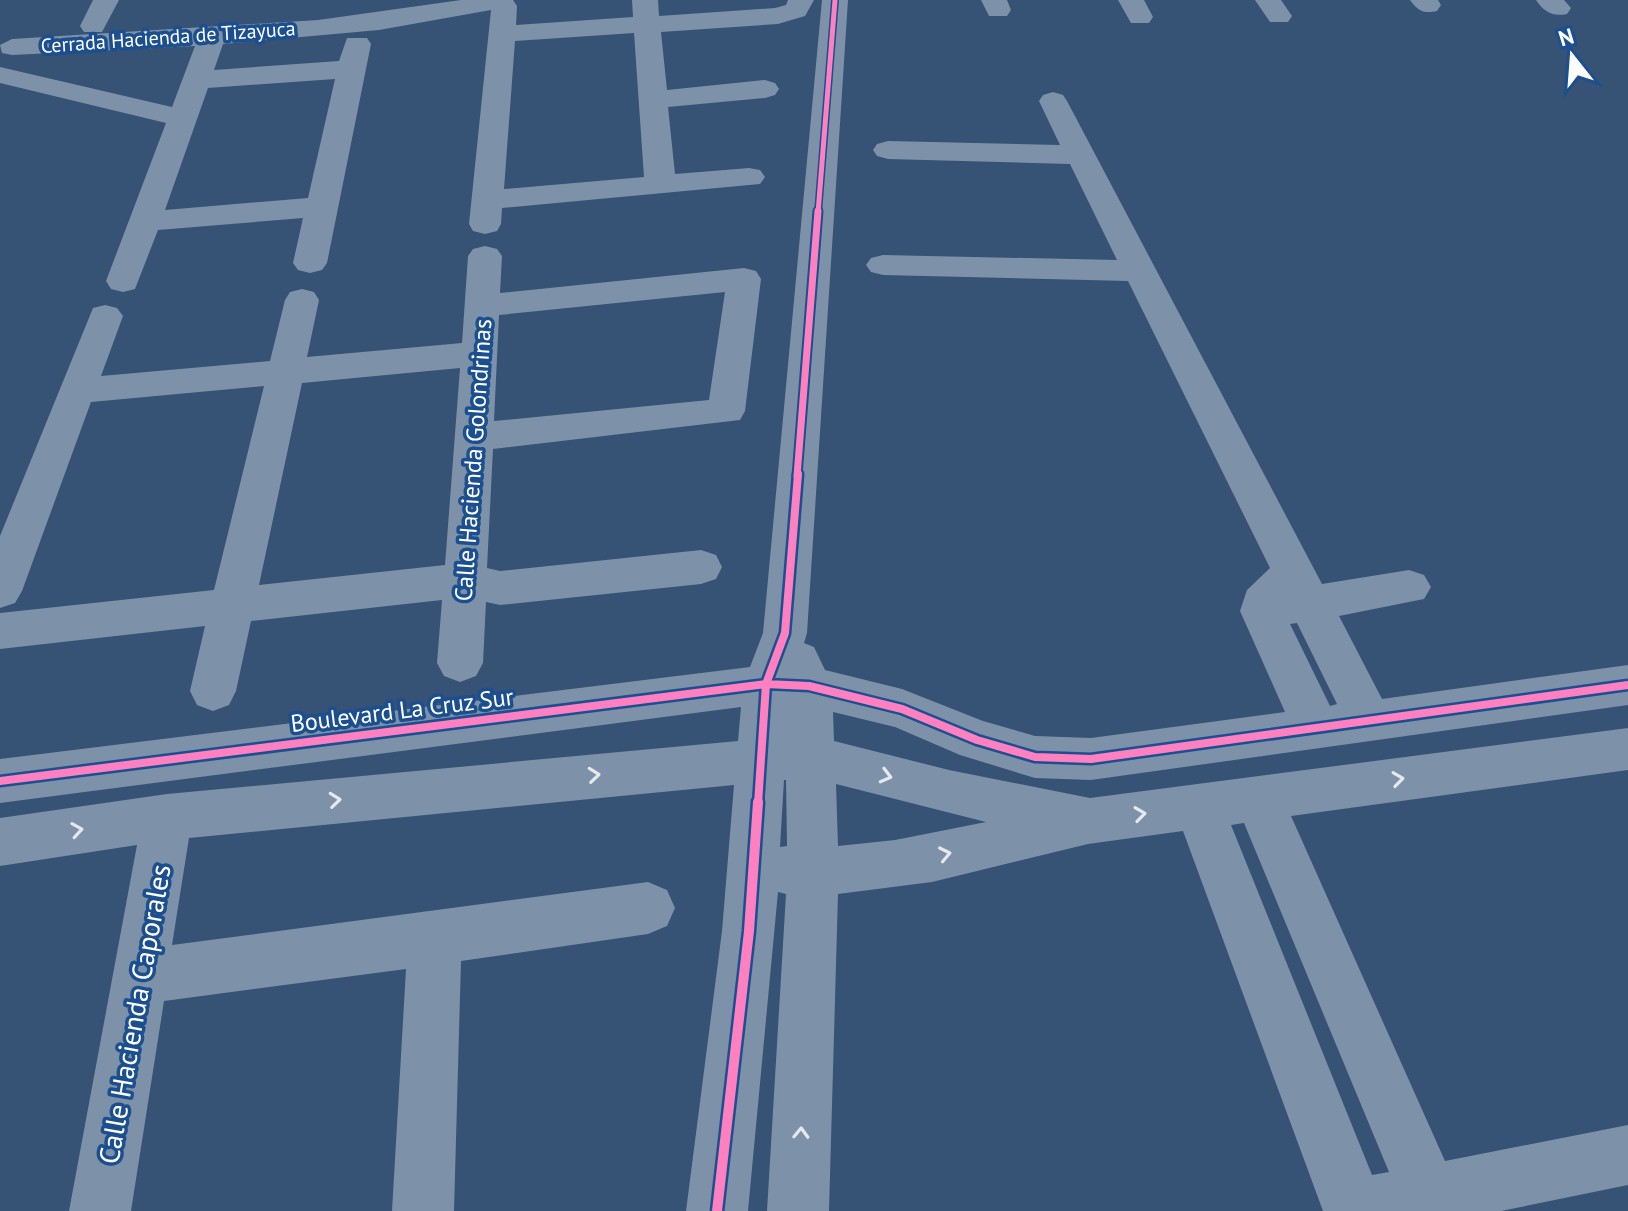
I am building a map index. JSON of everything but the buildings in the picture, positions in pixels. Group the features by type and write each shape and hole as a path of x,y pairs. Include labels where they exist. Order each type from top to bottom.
{"street":[{"path":"93,26 106,0"},
{"name":"Cerrada Hacienda de Tizayuca","path":"419,0 380,6 23,30 12,47 378,23 431,16 502,0"},
{"name":"Calle Hacienda Golondrinas","path":"460,663 502,0"},
{"path":"501,34 646,12 778,16 796,10 801,0"},
{"path":"798,1211 813,872 810,756 787,685 785,633 835,0"},
{"path":"646,12 660,186"},
{"path":"123,281 213,35"},
{"path":"197,80 355,57 213,691"},
{"path":"0,75 44,75 183,118"},
{"path":"653,100 765,89"},
{"path":"1053,101 1369,720"},
{"path":"888,150 1080,155"},
{"path":"486,226 660,186 749,177"},
{"path":"145,221 322,207"},
{"path":"883,265 1140,271"},
{"path":"474,437 726,411 744,279 482,306"},
{"path":"0,591 105,316"},
{"path":"76,391 479,354"},
{"path":"0,631 466,580 500,588 701,567"},
{"path":"1316,727 1262,611 1263,602 1301,588 1409,587"},
{"path":"787,685 902,709 977,740 1035,757 1091,759 1628,685"},
{"path":"717,1211 749,931 762,758 787,685"},
{"name":"Boulevard La Cruz Sur","path":"0,781 787,685"},
{"path":"753,868 813,872 887,867 1090,821 1628,749"},
{"path":"0,842 167,817 762,758 810,756 949,792 1090,821"},
{"path":"1258,798 1433,1204"},
{"path":"1199,806 1355,1210 1433,1204 1628,1155"},
{"name":"Calle Hacienda Caporales","path":"100,1211 167,817"},
{"path":"141,976 435,939 648,908"},
{"path":"423,1211 435,939"}],"cycle path":[{"path":"717,1211 749,931 766,684 785,633 835,0"},
{"path":"0,781 766,684 809,686 902,709 977,740 1035,757 1091,759 1628,685"}]}
